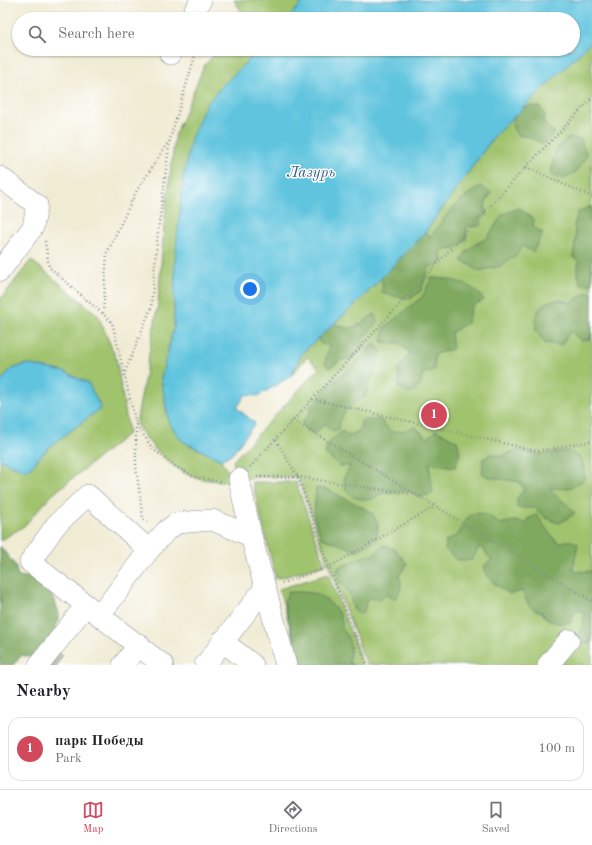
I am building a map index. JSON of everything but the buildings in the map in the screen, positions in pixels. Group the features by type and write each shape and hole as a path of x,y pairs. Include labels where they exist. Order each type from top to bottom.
{"street":[{"path":"194,12 201,0"},
{"path":"0,177 37,205 33,227 0,271"},
{"path":"239,482 251,536 286,665"},
{"path":"149,550 88,495 56,525 30,562 139,644 163,665"},
{"path":"46,661 166,531 177,523 212,520 251,536"},
{"path":"205,665 222,641 265,588"},
{"path":"548,665 569,640"},
{"path":"222,641 253,665"},
{"path":"123,665 139,644"}],"path":[{"path":"125,373 151,308 158,231 170,139 195,56"},
{"path":"239,482 312,399 526,167 592,98"},
{"path":"103,314 107,253 136,192 170,139"},
{"path":"526,167 592,197"},
{"path":"44,236 49,267 112,322 136,424 136,466 143,519 166,531"},
{"path":"312,399 537,451 592,441"},
{"path":"294,420 413,494 592,601"},
{"path":"136,424 153,449 175,466 195,477 239,482 256,477 298,477 413,494"},
{"path":"276,440 298,477 329,567 366,665"},
{"path":"265,588 329,567 435,507"}],"green space":[{"path":"234,0 304,0 294,12 242,12"},
{"path":"592,41 592,665 367,665 329,567 298,477 259,477 239,479 233,461 319,368 307,357 291,376 302,353 361,299 426,231 495,135 577,56 580,56 580,53"},
{"path":"213,56 253,56 222,86 175,261 174,327 161,378 169,423 182,441 221,460 234,482 214,481 194,477 176,468 154,448 136,424 158,305 164,224 175,136 204,66"},
{"path":"531,106 540,107 545,115 543,123 555,133 543,144 529,137 517,135 512,126 515,109"},
{"path":"570,137 581,140 587,155 576,172 565,179 551,175 557,148"},
{"path":"481,186 491,193 485,208 487,215 481,220 481,225 475,227 467,225 466,240 456,248 445,249 441,253 442,263 429,267 421,291 410,299 382,292 383,282 375,276 419,230 432,236 442,221 459,201 473,190"},
{"path":"592,206 592,284 581,285 577,273 579,261 573,257 576,237 574,225 578,212"},
{"path":"519,208 534,219 533,227 543,233 533,252 522,246 515,257 506,261 502,266 478,271 461,261 467,251 475,244 486,239 503,214"},
{"path":"31,260 98,315 116,358 129,433 52,495 24,526 0,541 0,460 27,471 50,446 101,408 88,383 65,372 26,364 10,370 0,383 0,300"},
{"path":"431,278 453,280 474,289 484,300 472,306 467,323 451,333 453,349 435,354 434,370 422,374 421,385 409,394 399,387 398,369 410,353 399,343 382,342 384,328 423,296"},
{"path":"585,293 592,293 591,339 581,341 571,331 561,345 545,343 536,331 536,316 541,307 553,300 562,300 571,303"},
{"path":"375,314 377,324 364,336 361,352 354,358 341,360 329,368 325,363 329,345 321,344 316,334 328,322 350,328 358,326"},
{"path":"376,344 381,352 365,397 348,408 340,420 336,431 331,430 325,423 316,433 306,431 302,423 310,413 310,406 331,384 361,358 371,345"},
{"path":"380,419 391,432 402,431 415,427 427,438 436,430 457,441 460,453 455,467 429,463 433,494 419,497 409,491 382,493 375,498 366,500 353,497 345,489 344,477 351,466 339,466 325,453 328,443 342,431 349,436 359,431 362,420"},
{"path":"517,450 539,454 567,451 582,458 585,478 569,488 550,488 575,513 559,523 546,518 535,508 517,508 517,498 524,490 520,482 488,477 482,473 483,459 491,454 502,456"},
{"path":"252,482 296,482 325,565 276,579"},
{"path":"316,488 326,489 372,512 378,525 377,539 358,551 322,538 314,517"},
{"path":"474,513 488,516 499,524 514,521 527,523 527,519 537,515 556,541 560,543 572,541 578,544 573,568 576,572 592,571 592,644 586,643 577,634 582,627 585,614 578,610 574,613 571,622 558,623 550,621 542,612 529,605 525,599 523,591 510,594 497,586 490,579 484,566 492,560 487,555 485,550 479,547 472,560 456,560 445,549 446,541 459,534 464,522"},
{"path":"384,545 396,550 407,564 399,576 401,582 400,591 395,599 386,595 379,601 372,598 367,599 364,612 360,614 353,609 349,593 339,580 337,573 338,568 362,557 373,555"},
{"path":"0,546 15,565 18,576 34,578 42,583 50,593 56,605 59,616 57,625 45,645 37,654 33,658 22,655 13,665 0,665"},
{"path":"328,574 363,665 301,665 279,589"},
{"path":"288,592 302,592 319,595 330,602 341,617 342,628 349,641 349,663 353,665 301,665 284,603"}],"water":[{"name":"Лазурь","path":"304,0 592,0 592,41 580,53 580,12 294,12"},
{"name":"Лазурь","path":"253,56 577,56 495,135 426,231 361,299 302,353 291,376 258,396 245,395 237,408 255,423 233,453 221,460 182,441 169,423 161,378 174,327 175,261 183,179 191,139 205,106 222,86"},
{"path":"26,364 65,372 88,383 101,408 50,446 27,471 0,460 0,383 10,370"}],"tunnel":[{"path":"53,661 58,665"}],"place":[{"name":"парк Победы","path":"434,415"}]}
